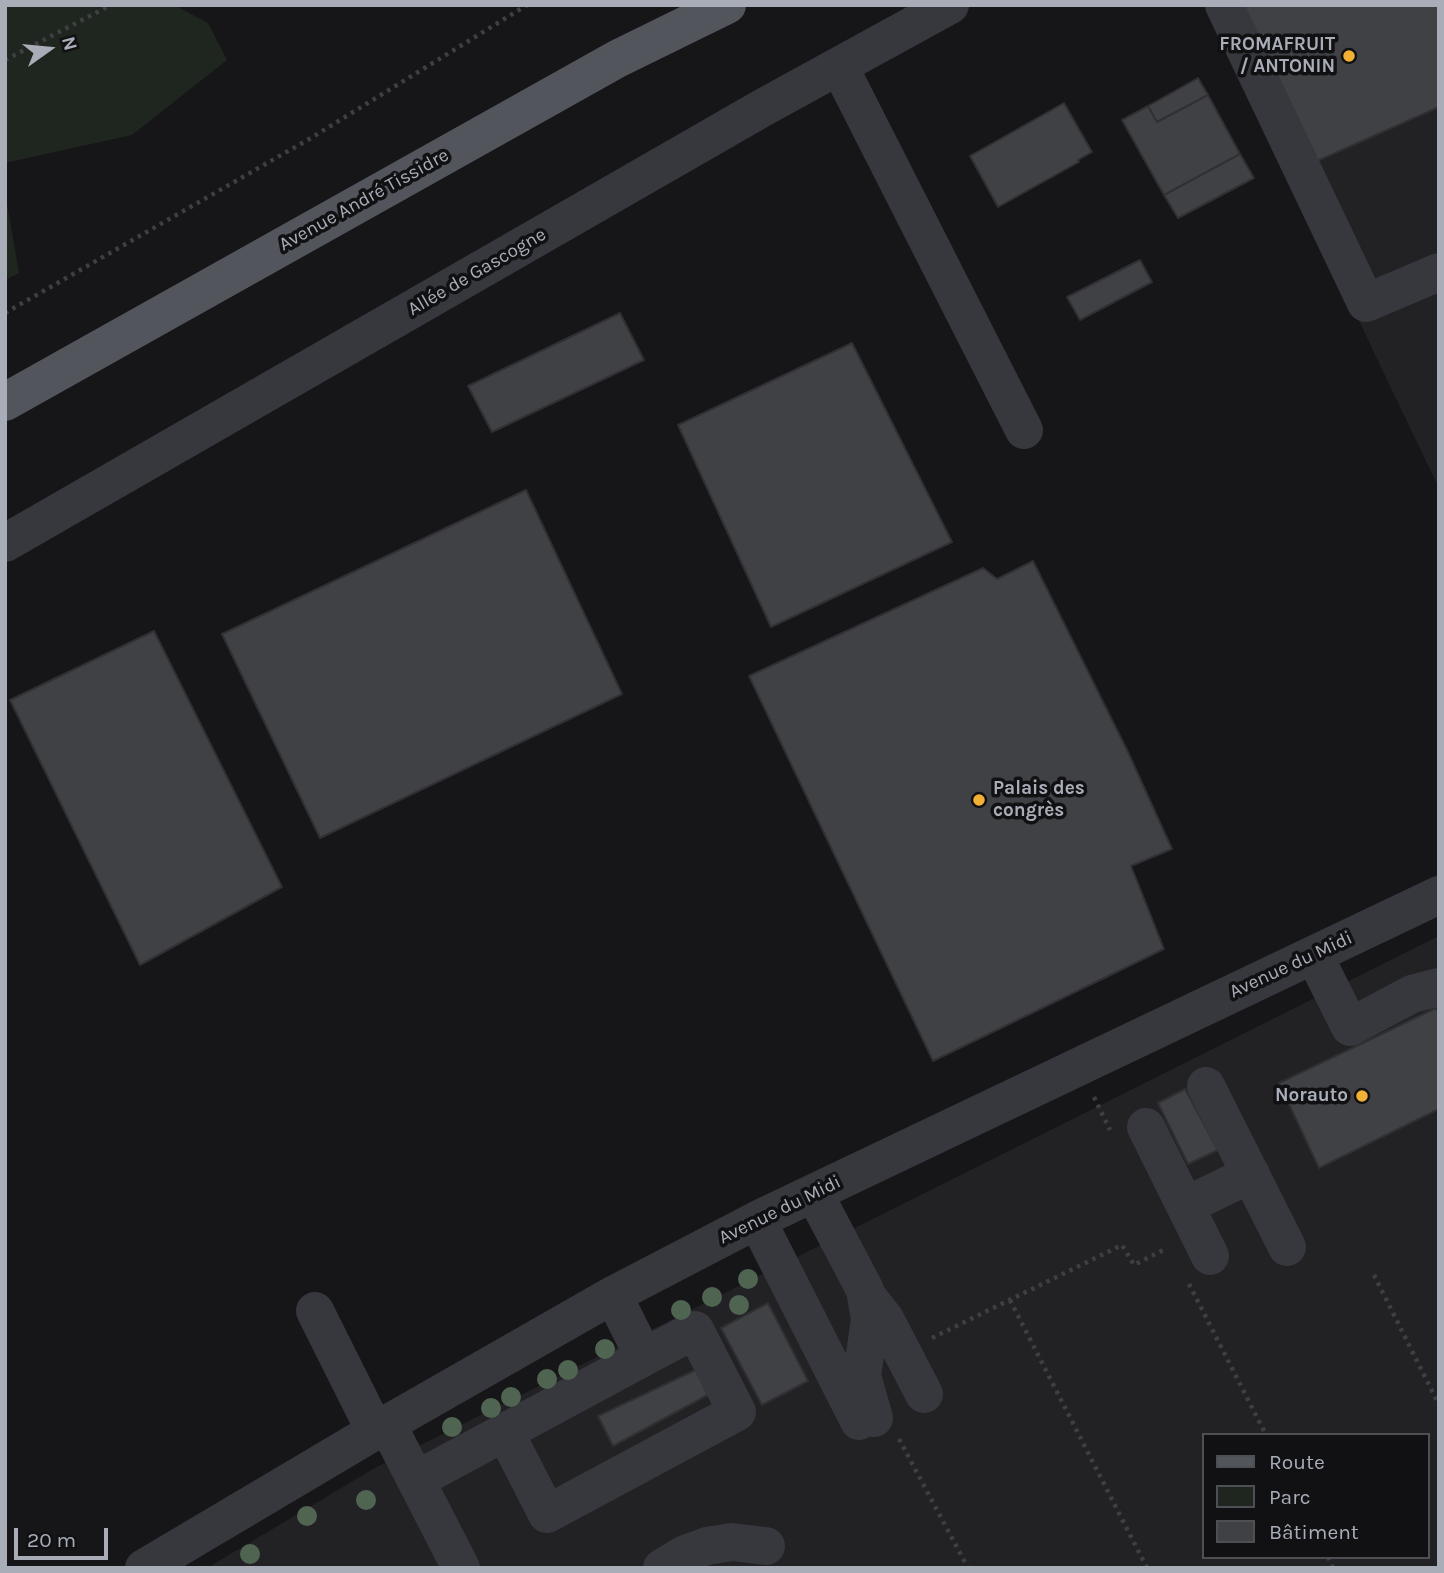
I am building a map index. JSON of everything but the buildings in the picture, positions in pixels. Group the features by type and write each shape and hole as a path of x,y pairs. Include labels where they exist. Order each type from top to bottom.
{"main road":[{"name":"Avenue André Tissidre","path":"5,387 670,5"},
{"name":"Avenue André Tissidre","path":"5,402 617,59 727,5"}],"street":[{"name":"Allée de Gascogne","path":"5,543 950,5"},
{"path":"1224,5 1366,303 1439,272"},
{"path":"839,66 1024,430"},
{"name":"Avenue du Midi","path":"144,1568 613,1295 757,1220 1439,895"},
{"path":"1314,955 1350,1027 1412,995 1439,987"},
{"path":"1206,1086 1287,1247"},
{"path":"1146,1127 1210,1256"},
{"path":"1185,1206 1251,1174"},
{"path":"814,1193 866,1295 885,1319 924,1394"},
{"path":"757,1220 878,1426"},
{"path":"613,1295 644,1357"},
{"path":"866,1295 870,1319 862,1376 878,1426"},
{"path":"315,1311 381,1428 416,1480 461,1568"},
{"path":"416,1480 644,1357 695,1330 737,1412 547,1514 505,1432"},
{"path":"678,1563 707,1546 732,1542 766,1546"}],"path":[{"path":"5,60 111,5"},
{"path":"5,313 311,138 527,5"},
{"path":"903,1352 1122,1245 1134,1265 1170,1247"},
{"path":"1374,1275 1439,1405"},
{"path":"1010,1300 1147,1568"},
{"path":"878,1426 968,1568"}],"shaded area":[{"path":"1209,5 1439,5 1439,488 1389,384"},
{"path":"1439,936 1439,1568 207,1568 373,1469"}],"green space":[{"path":"5,5 174,5 208,23 227,60 132,135 5,163"},
{"path":"5,192 19,273 5,280"}],"place":[{"name":"FROMAFRUIT / ANTONIN","path":"1349,56"},
{"name":"Palais des congrès","path":"979,800"},
{"name":"Norauto","path":"1362,1096"}]}
